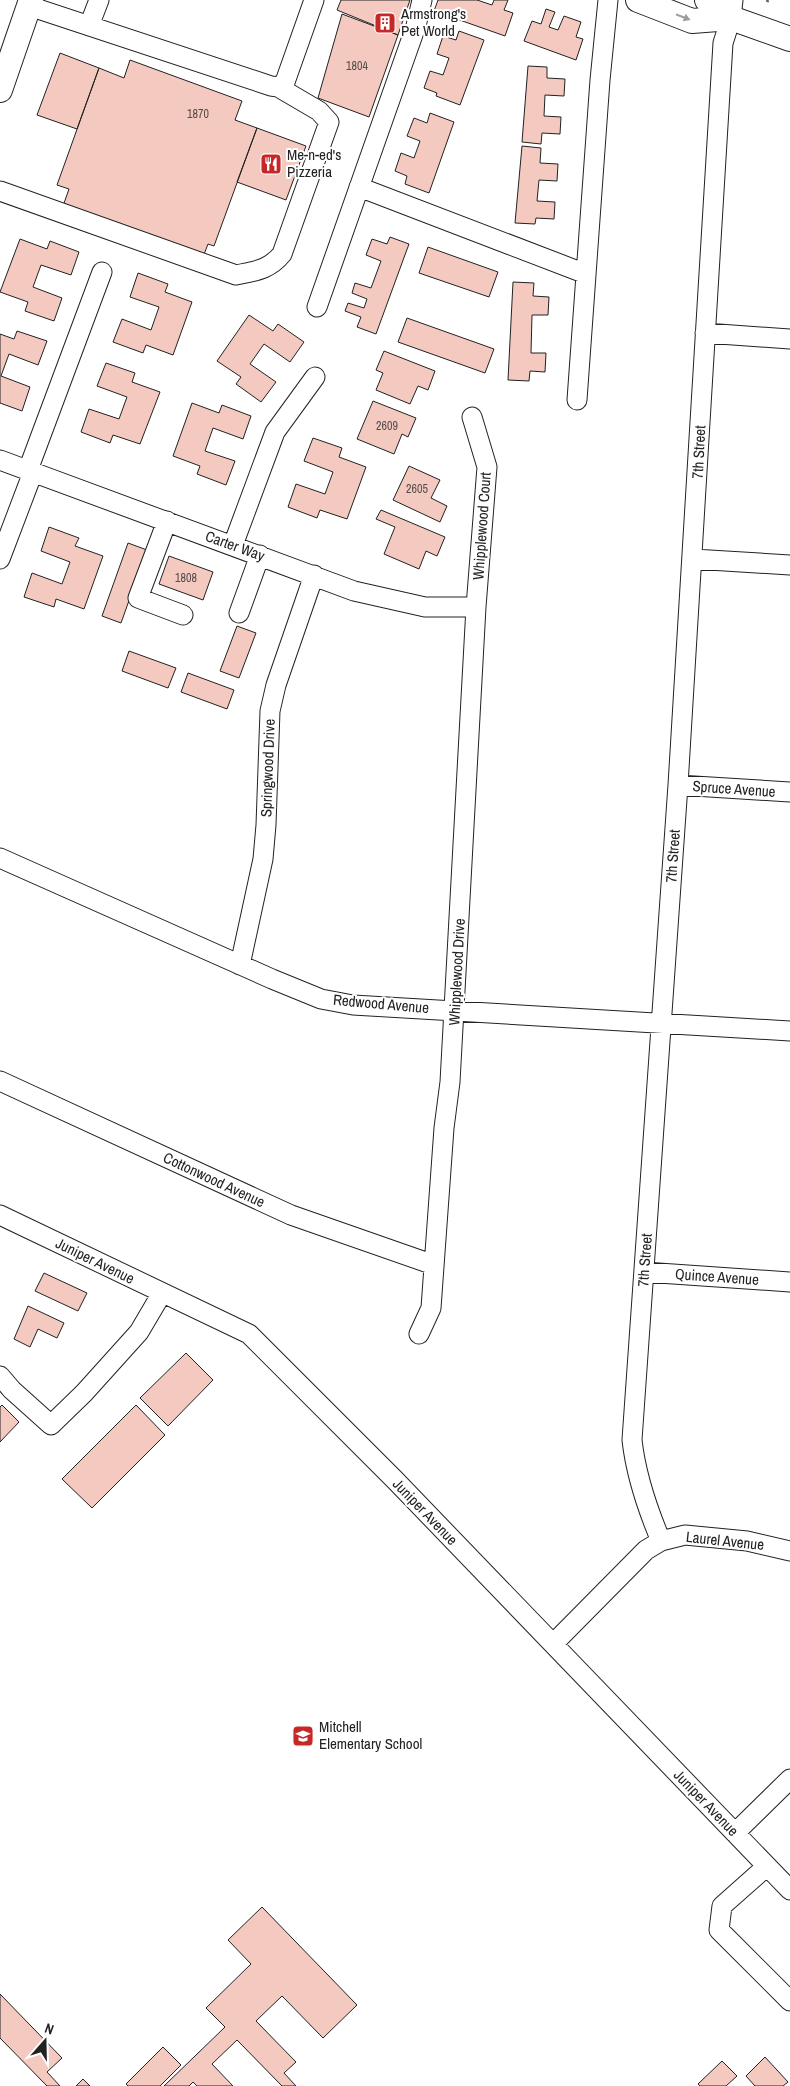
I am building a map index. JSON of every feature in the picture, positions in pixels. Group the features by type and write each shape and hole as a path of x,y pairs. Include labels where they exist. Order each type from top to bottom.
{"main road":[{"path":"638,0 692,21 736,6"},
{"path":"707,0 736,6 790,39"},
{"path":"0,90 30,3"}],"street":[{"path":"89,26 99,0"},
{"path":"278,87 285,82 314,0"},
{"path":"317,307 416,26 422,0"},
{"path":"577,400 600,80 608,0"},
{"path":"0,191 236,275 256,271 274,264 282,254 329,122 319,111 278,87 89,26 30,3"},
{"name":"7th Street","path":"661,1541 644,1498 635,1466 632,1440 693,559 704,333 723,43 736,6"},
{"path":"359,187 586,274"},
{"path":"0,559 102,272"},
{"path":"704,333 790,339"},
{"path":"233,545 275,432 315,377"},
{"name":"Whipplewood Court","path":"472,417 486,467 476,607"},
{"name":"Carter Way","path":"0,460 354,591 424,607 476,607"},
{"path":"167,521 138,598 183,615"},
{"path":"239,613 260,555"},
{"path":"693,559 790,566"},
{"name":"Springwood Drive","path":"240,965 263,859 270,711 276,685 314,575"},
{"name":"Whipplewood Drive","path":"419,1334 431,1308 455,1011 476,607"},
{"name":"Spruce Avenue","path":"678,785 790,792"},
{"name":"Redwood Avenue","path":"0,858 321,999 353,1005 790,1031"},
{"name":"Cottonwood Avenue","path":"0,1081 290,1215 434,1265"},
{"name":"Juniper Avenue","path":"1,1218 249,1334 395,1480 790,1890"},
{"name":"Quince Avenue","path":"644,1272 790,1282"},
{"path":"0,1376 12,1390 51,1425 84,1394 139,1332 162,1292"},
{"name":"Laurel Avenue","path":"661,1541 685,1534 747,1541 790,1551"},
{"path":"553,1644 646,1550 661,1541"},
{"path":"735,1833 790,1778"},
{"path":"767,1866 722,1906 719,1930 790,2001"}],"building":[{"name":"Armstrong's Pet World","path":"341,0 410,0 398,35 337,10"},
{"path":"438,0 477,0 492,5 494,0 508,0 504,10 513,13 505,36 434,11"},
{"path":"546,9 555,12 549,27 558,30 564,16 581,22 576,37 583,39 576,60 524,41 532,21 541,24"},
{"path":"342,14 398,35 369,117 318,98"},
{"path":"459,31 484,40 460,105 436,96 437,93 424,88 430,71 443,75 449,58 437,54 443,36 456,40"},
{"path":"60,53 99,68 77,129 37,115"},
{"path":"130,60 242,101 235,120 257,128 214,246 208,244 203,257 63,206 69,189 57,185 99,68 124,78"},
{"path":"528,66 547,67 547,78 565,79 564,96 545,95 544,116 561,117 560,134 542,133 541,144 522,142"},
{"path":"430,113 454,122 429,193 405,184 407,176 395,171 401,153 414,158 420,141 407,136 414,118 427,123"},
{"name":"Me-n-ed's Pizzeria","path":"257,128 306,146 286,200 237,182"},
{"path":"522,146 541,148 540,163 558,164 557,181 539,180 537,201 555,202 554,219 536,218 535,224 515,223"},
{"path":"390,237 409,244 376,334 357,327 361,317 345,311 348,303 364,308 367,299 352,293 355,283 371,288 381,261 366,255 372,239 387,244"},
{"path":"20,239 47,249 50,241 79,252 71,275 41,265 33,287 62,298 54,321 25,311 28,302 0,292"},
{"path":"428,247 498,272 489,297 419,273"},
{"path":"138,273 168,284 165,292 192,302 173,355 146,345 143,353 113,342 122,319 151,330 159,307 130,297"},
{"path":"513,282 534,283 533,296 549,297 548,315 532,315 531,353 546,353 545,372 530,371 529,381 508,380"},
{"path":"249,315 273,331 278,324 304,342 290,362 264,344 250,364 276,382 261,402 236,384 241,377 217,361"},
{"path":"407,318 494,349 485,373 398,342"},
{"path":"17,331 47,341 38,365 9,354 1,376 30,387 22,411 0,403 0,334 14,339"},
{"path":"384,351 435,371 428,390 418,386 410,404 376,390 383,373 376,370"},
{"path":"106,363 135,373 132,382 160,392 140,444 113,435 110,443 81,432 89,409 119,419 127,397 97,386"},
{"path":"373,401 416,418 408,437 402,434 394,454 357,439"},
{"path":"192,403 219,413 222,405 251,416 243,439 213,428 205,451 235,461 226,485 197,474 200,466 173,456"},
{"path":"313,438 342,448 339,457 366,467 347,519 320,510 317,518 288,507 296,484 325,494 333,472 304,461"},
{"path":"409,466 440,480 431,498 447,506 440,522 393,500"},
{"path":"381,510 445,537 437,556 426,551 419,569 384,554 395,527 376,519"},
{"path":"49,527 79,538 75,546 103,556 84,609 56,599 54,607 24,597 32,573 62,584 70,562 41,551"},
{"path":"128,543 147,550 121,623 102,616"},
{"path":"169,556 213,572 203,600 159,584"},
{"path":"237,626 256,633 239,678 220,671"},
{"path":"129,651 176,668 168,688 122,671"},
{"path":"188,673 234,690 227,709 181,692"},
{"path":"44,1273 87,1293 78,1311 35,1291"},
{"path":"28,1306 64,1323 57,1338 38,1329 30,1347 14,1339"},
{"path":"186,1353 213,1380 168,1426 140,1398"},
{"path":"2,1405 19,1422 0,1442 0,1407"},
{"path":"136,1405 165,1435 92,1508 62,1479"},
{"path":"262,1907 357,2005 323,2038 282,1996 256,2021 296,2062 284,2073 296,2086 282,2086 237,2040 212,2064 233,2086 197,2086 193,2082 189,2086 164,2086 225,2027 206,2008 251,1964 228,1940"},
{"path":"0,1994 62,2058 47,2072 60,2086 47,2086 0,2038"},
{"path":"163,2047 181,2065 160,2086 128,2086 126,2084"},
{"path":"765,2057 788,2082 783,2086 755,2086 746,2076"},
{"path":"722,2061 737,2076 726,2086 700,2086 698,2084"},
{"path":"83,2079 90,2086 76,2086"}],"place":[{"name":"Armstrong's Pet World","path":"385,23"},
{"name":"Me-n-ed's Pizzeria","path":"271,164"},
{"name":"Mitchell Elementary School","path":"303,1736"}]}
